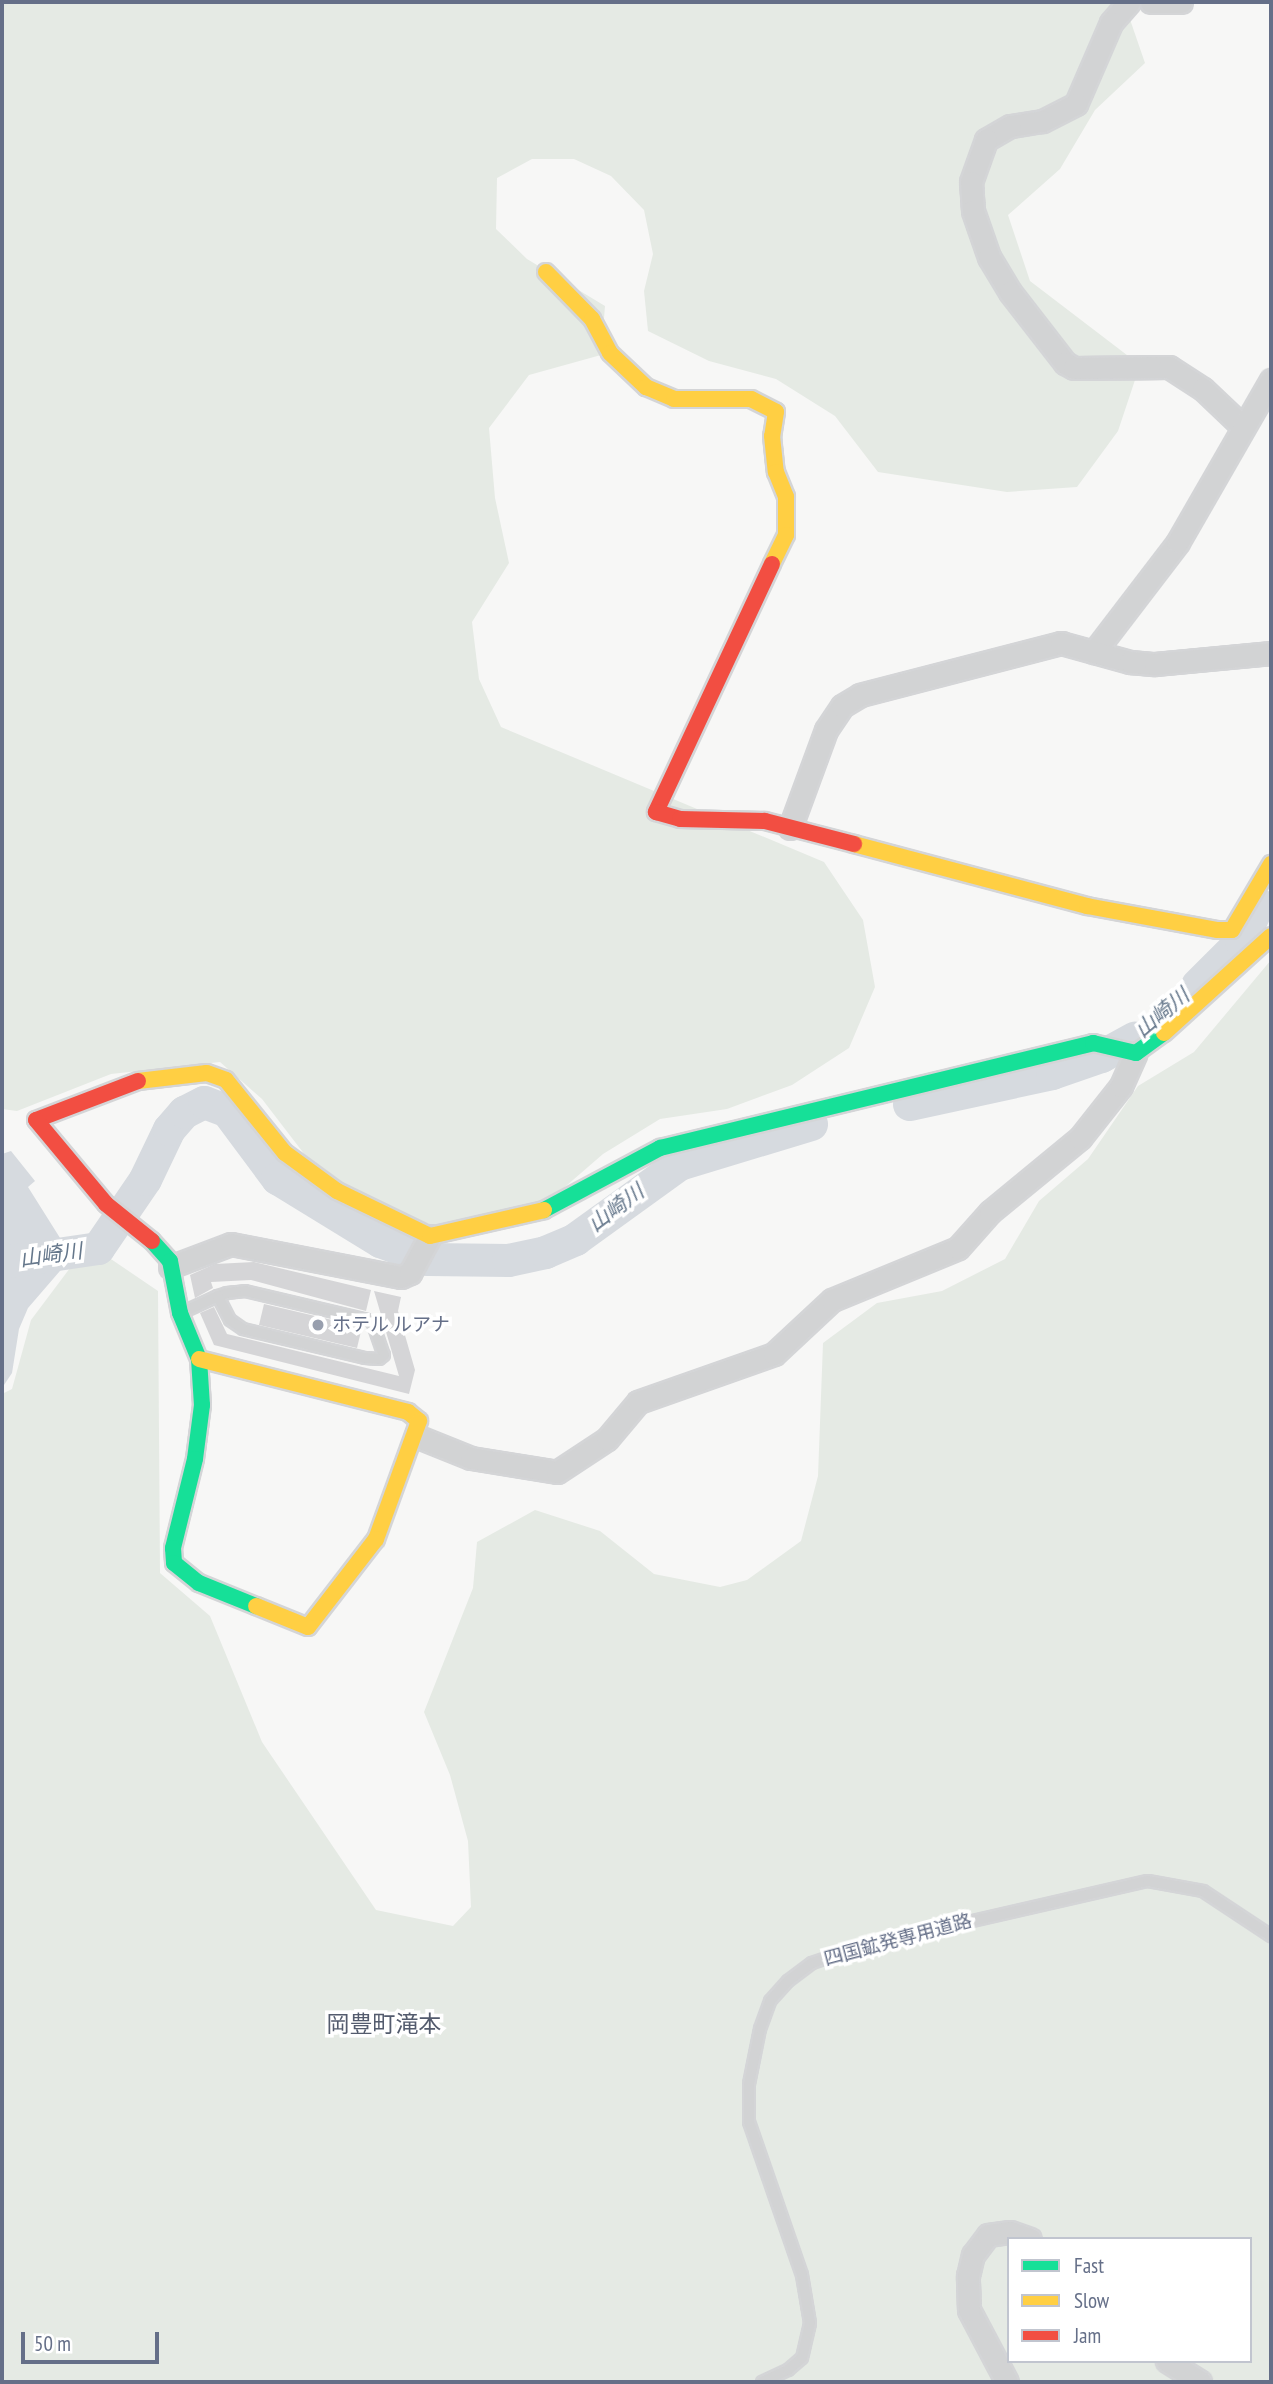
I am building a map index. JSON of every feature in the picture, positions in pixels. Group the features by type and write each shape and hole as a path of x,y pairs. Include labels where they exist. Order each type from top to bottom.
{"street":[{"path":"1129,2 1111,23 1076,104 1042,121 1010,126 986,140 971,182 973,211 989,257 1010,292 1065,363 1074,368 1169,367 1203,389 1243,426"},
{"path":"1151,2 1181,2"},
{"path":"547,272 592,319 610,353 646,387 674,400 751,399 776,412 772,436 776,472 786,497 786,535 656,811 681,819 765,821 1087,906 1218,930 1231,929 1271,864"},
{"path":"1094,652 1178,542 1271,380"},
{"path":"790,828 826,730 842,706 860,695 1061,643 1155,664 1271,653"},
{"path":"416,1436 471,1458 557,1472 607,1439 638,1402 774,1354 832,1300 958,1248 990,1212 1080,1138 1122,1086 1133,1052 1271,936"},
{"path":"170,1267 231,1244 401,1277 422,1250 554,1208 638,1158 683,1141 1098,1044 1133,1052"},
{"path":"198,1359 408,1412 419,1421 416,1436 376,1539 308,1627 199,1583 174,1563 173,1548 200,1433 198,1359 180,1314 167,1255 120,1216 36,1120 117,1086 161,1076 207,1073 234,1087 285,1153 422,1250"},
{"path":"1007,2382 969,2310 968,2276 973,2255 988,2235 1010,2232 1024,2237"},
{"path":"1170,2363 1200,2382"}],"lane":[{"path":"180,1314 218,1296 245,1291 372,1321 384,1355 379,1359 365,1358 243,1329 230,1320 218,1296"},
{"name":"四国鉱発専用道路","path":"762,2382 788,2370 802,2358 810,2323 802,2275 749,2122 749,2084 761,2029 770,2001 788,1981 812,1963 859,1947 1148,1881 1203,1891 1271,1936"}],"shaded area":[{"path":"2,2 1124,2 1145,63 1095,110 1060,169 1008,215 1030,281 1140,365 1118,431 1077,487 1007,492 878,472 835,416 776,379 709,361 648,331 644,291 653,254 644,210 611,176 574,159 532,159 497,178 496,229 527,259 605,306 601,355 529,375 489,428 495,498 509,563 472,622 479,679 501,727 824,862 863,920 875,987 849,1048 792,1085 727,1109 660,1119 603,1154 551,1199 434,1226 362,1196 305,1155 262,1099 220,1062 111,1074 17,1111 2,1109"},
{"path":"1271,960 1271,2382 2,2382 2,1394 12,1389 31,1320 76,1260 105,1255 158,1291 160,1573 210,1616 262,1742 376,1910 453,1926 471,1907 468,1841 450,1775 424,1712 473,1588 477,1542 535,1510 600,1531 654,1574 720,1587 747,1580 801,1541 818,1476 823,1343 877,1303 942,1291 1005,1259 1039,1201 1088,1159 1138,1086 1194,1052"}],"water":[{"path":"11,1151 35,1181 28,1187 72,1257 28,1308 19,1329 12,1373 2,1388 2,1154"}],"building":[{"path":"254,1262 371,1290 366,1311 251,1280 211,1282 213,1288 195,1298 190,1275 215,1264"},
{"path":"374,1291 401,1297 398,1311 415,1370 409,1394 214,1345 200,1313 214,1307 227,1334 399,1376"},
{"path":"264,1304 362,1327 357,1348 259,1325"}],"waterway":[{"name":"山崎川","path":"1197,985 1241,941 1258,904"},
{"name":"山崎川","path":"909,1104 1052,1073 1101,1056 1134,1038"},
{"name":"山崎川","path":"2,1262 98,1248 145,1179 169,1129 184,1112 204,1102 227,1111 277,1178 380,1241 428,1259 508,1260 545,1252 575,1239 679,1164 811,1124"}],"traffic: fast":[{"path":"544,1210 660,1148 1093,1043 1136,1053 1164,1033"},
{"path":"152,1241 170,1261 180,1313 199,1359 202,1405 195,1459 173,1548 174,1563 199,1583 256,1606"}],"traffic: slow":[{"path":"546,272 592,319 610,353 646,387 674,399 751,399 776,412 772,436 776,472 786,497 786,535 772,564"},
{"path":"854,844 1087,906 1218,930 1232,930 1271,864"},
{"path":"1164,1033 1271,936"},
{"path":"138,1081 207,1073 226,1080 285,1153 337,1191 430,1236 544,1210"},
{"path":"199,1359 408,1412 419,1421 376,1539 308,1627 256,1606"}],"traffic: jam":[{"path":"772,564 656,812 680,819 765,821 854,844"},
{"path":"138,1081 36,1120 106,1204 152,1241"}],"place":[{"name":"ホテル ルアナ","path":"318,1325"}],"district":[{"name":"岡豊町滝本","path":"384,2024"}]}
